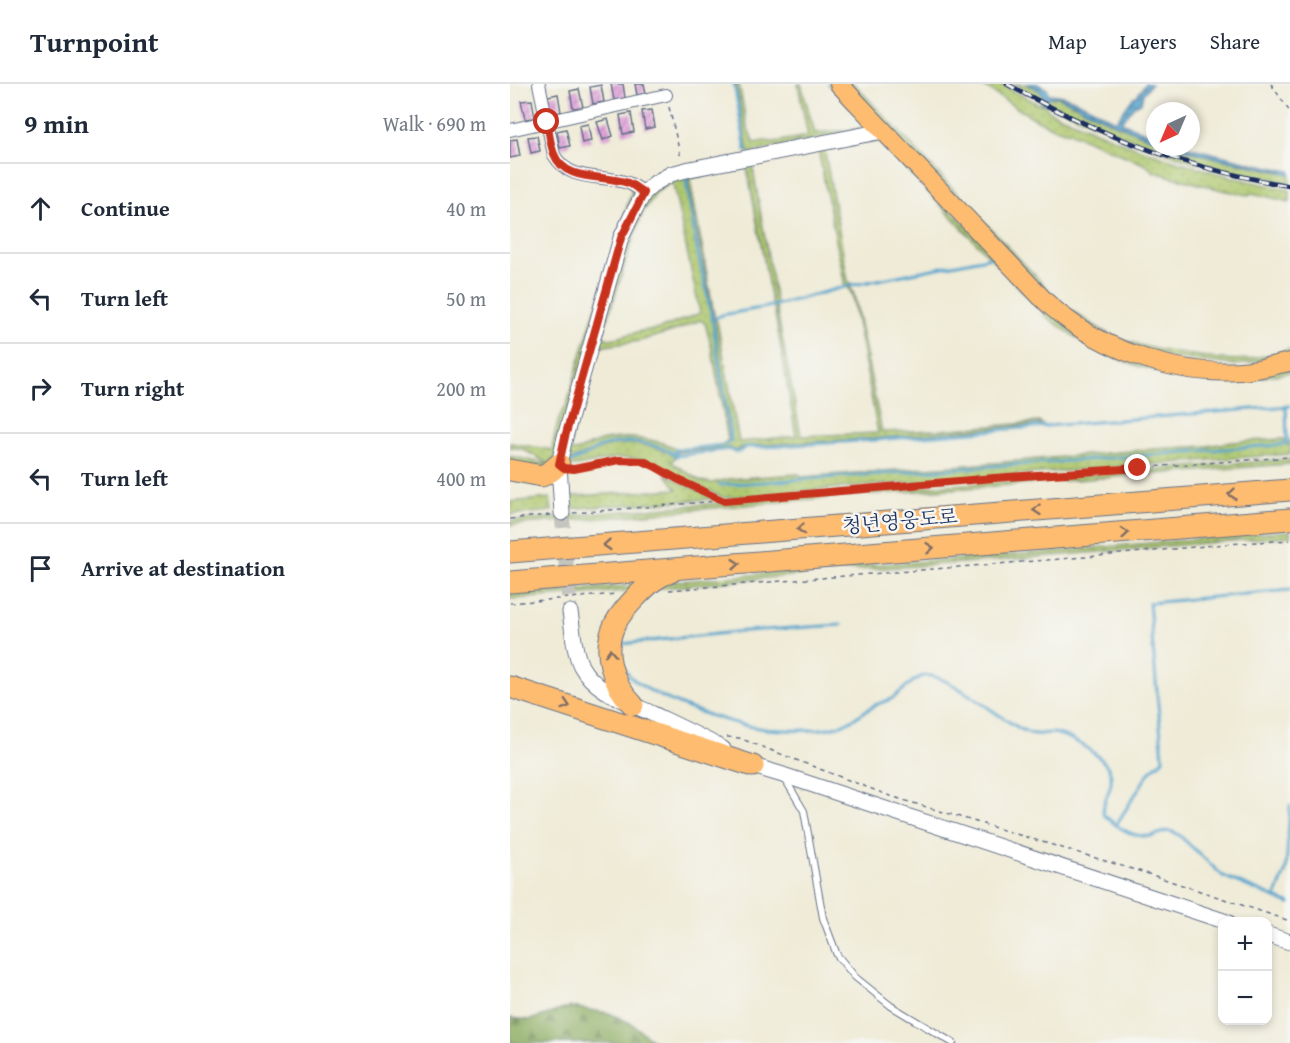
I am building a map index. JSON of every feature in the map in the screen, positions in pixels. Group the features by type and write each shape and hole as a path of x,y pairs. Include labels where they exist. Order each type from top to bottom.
{"highway":[{"path":"510,470 542,476 559,464"},
{"name":"청년영웅도로","path":"510,552 1290,490"},
{"name":"청년영웅도로","path":"510,582 1290,519"},
{"path":"633,705 619,688 611,667 609,646 619,617 655,579 684,568 755,533"},
{"path":"510,687 753,766"}],"main road":[{"path":"839,84 1048,304 1068,321 1112,346 1136,356 1194,369 1240,371 1290,362"}],"street":[{"path":"539,84 554,155 560,164 570,172 579,175 629,183 644,193"},
{"path":"510,130 666,95"},
{"path":"561,514 559,464 565,437 621,238 644,193 655,183 684,170 883,131"},
{"path":"570,612 576,654 591,679 613,696 708,741 753,766 1218,918"},
{"path":"1272,936 1290,942"}],"lane":[{"path":"783,775 804,811 823,918 837,956 855,977 891,1006 953,1043"}],"path":[{"path":"1271,84 1290,112"},
{"path":"666,95 684,170"},
{"path":"510,519 1005,477 1290,457"},
{"path":"559,464 564,468 574,469 619,460 643,461 724,501"},
{"path":"664,591 1290,540"},
{"path":"510,603 617,594"},
{"path":"708,741 710,738 739,738 891,796 1152,875 1290,921"}],"green space":[{"path":"736,84 739,84 747,126 754,143 808,136 798,84 801,84 815,133 857,129 865,124 828,84 832,84 870,127 748,153"},
{"path":"847,84 854,84 1062,304 1097,327 1131,342 1187,354 1243,360 1290,349 1290,356 1236,365 1174,358 1119,342 1064,310"},
{"path":"980,84 1001,84 1040,105 1041,99 1013,84 1034,87 1042,93 1042,104 1047,98 1059,97 1146,136 1146,145 1048,103 1046,106 1053,113 1146,151 1146,156 1161,156 1216,173 1290,190 1290,202 1252,193 1248,195 1222,190 1161,174 1146,165 1067,131 1049,126"},
{"path":"868,138 884,140 1046,309 1086,338 1132,359 1181,372 1230,376 1290,367 1290,372 1238,380 1193,378 1138,366 1103,352 1048,318 880,142 824,147 848,281 852,284 845,286 818,149 753,161 776,303 772,304 747,168 690,180 739,442 796,436 774,308 776,306 801,436 878,433 852,294 848,288 851,288 854,295 882,432 1040,422 1042,424 879,438 744,446 736,451 729,448 676,454 676,451 723,446 732,441 714,321 688,184 689,176 745,165 747,160"},
{"path":"1200,154 1290,174 1290,183 1233,171 1179,156 1200,156"},
{"path":"686,175 730,441 723,444 728,440 712,349 705,323 700,320 677,330 640,341 598,347 595,350 570,451 610,439 629,438 669,445 677,449 675,449 675,454 658,446 640,442 620,442 602,446 578,458 562,462 626,239 648,193","holes":["673,184 700,313 659,329 610,339 602,337 643,212 657,192"]},
{"path":"632,189 637,193 552,467 510,466 510,456 550,465 523,449 510,447 510,443 552,450 555,433 567,405"},
{"path":"1284,439 1286,445 1289,445 1290,439 1290,454 723,498 644,459 616,458 576,466 563,465 617,444 637,444 667,452 676,457 671,462 700,481 712,483 729,479 799,474 801,477"},
{"path":"1290,459 1290,464 855,495 510,525 510,521 855,491"},
{"path":"664,472 712,499 565,509 565,497 677,489"},
{"path":"550,498 552,511 510,515 510,502"},
{"path":"1290,531 1290,536 839,571 651,589 661,583"},
{"path":"644,585 638,590 510,599 510,594"},
{"path":"570,1007 609,1013 632,1024 656,1043 510,1043 510,1018 530,1020"}],"water":[{"path":"1028,84 1037,84 1047,89 1049,94 1074,100 1116,121 1145,84 1151,84 1143,94 1141,103 1134,106 1121,122 1146,132 1146,136 1059,97 1047,98 1044,105 1042,94"},
{"path":"1200,150 1290,171 1290,174 1200,154"}],"building":[{"path":"611,84 623,84 625,98 614,100"},
{"path":"635,84 644,84 646,93 637,95"},
{"path":"601,85 604,102 593,104 590,87"},
{"path":"579,89 583,107 573,108 570,91"},
{"path":"558,94 561,112 551,114 548,96"},
{"path":"532,100 535,118 525,119 521,101"},
{"path":"652,110 655,127 645,129 642,111"},
{"path":"631,113 634,132 623,134 620,115"},
{"path":"608,119 613,136 603,140 597,122"},
{"path":"588,124 591,141 582,143 579,126"},
{"path":"566,129 570,146 560,148 557,131"},
{"path":"537,136 540,151 531,153 528,137"},
{"path":"517,139 520,156 510,158 510,140"}],"waterway":[{"path":"734,84 746,151"},
{"path":"676,456 675,450 723,445 731,441 712,318 686,182 687,176"},
{"path":"716,318 848,286 992,257"},
{"path":"719,485 1276,445 1287,443 1286,406"},
{"path":"566,463 610,444 630,442 650,444 676,456 729,449 739,452 746,447 876,440 1290,406"},
{"path":"1116,825 1150,771 1163,760 1149,603 1290,590"},
{"path":"841,625 745,631 621,644 622,664 635,680 669,700 751,727 793,731 829,728 849,722 891,699 919,678 933,676 956,687 1021,729 1035,734 1052,733 1064,736 1078,742 1098,756 1107,766 1111,779 1103,814 1119,827 1130,833 1144,836 1167,831 1179,835 1223,876 1290,904"},
{"path":"1275,898 1286,870 1290,806"}],"tunnel":[{"path":"562,513 570,612"}],"railway":[{"path":"1007,84 1088,125 1157,153 1214,170 1290,186"}],"route":[{"path":"547,122 554,155 570,172 629,183 644,193 621,238 565,437 559,464 564,468 574,469 619,460 643,461 724,501 1138,468"}]}
